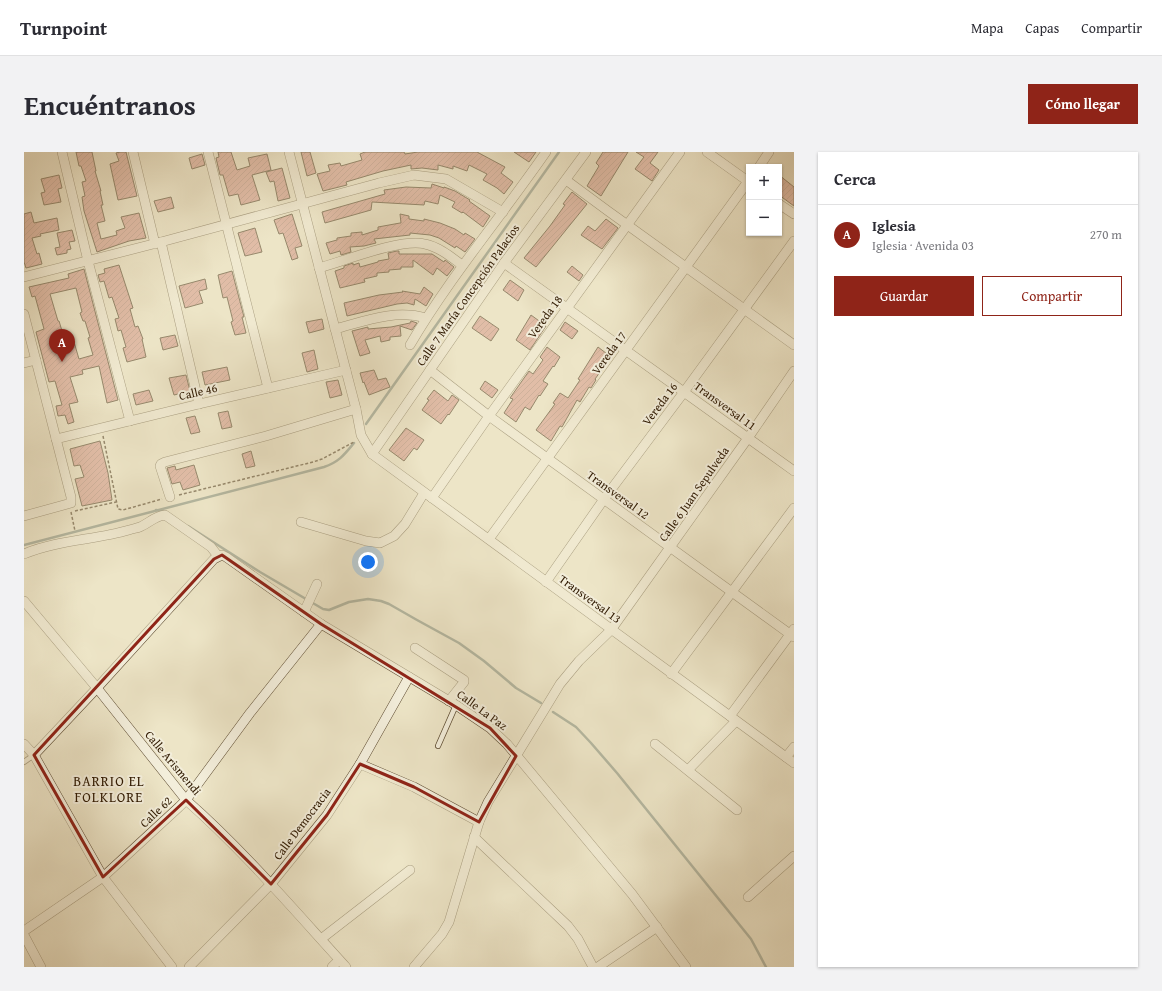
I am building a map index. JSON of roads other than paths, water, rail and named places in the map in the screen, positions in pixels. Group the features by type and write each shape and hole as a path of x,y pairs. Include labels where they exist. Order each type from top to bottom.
{"street":[{"path":"62,152 88,261 130,421"},
{"path":"133,152 199,404"},
{"path":"208,152 268,388"},
{"path":"290,152 302,204 356,409 360,430 363,439 372,454"},
{"path":"410,345 426,318 462,265 503,212 546,152"},
{"name":"Calle 7 María Concepción Palacios","path":"372,454 504,264 586,152"},
{"name":"Vereda 18","path":"300,522 366,542 380,543 394,536 428,496 488,416 680,152"},
{"path":"707,152 746,179"},
{"path":"761,164 769,152"},
{"path":"24,277 414,175 446,180 503,212"},
{"path":"566,180 794,345"},
{"name":"Vereda 17","path":"488,540 746,185"},
{"path":"782,206 794,214"},
{"name":"Vereda 16","path":"546,582 604,499 794,241"},
{"path":"319,268 382,249 412,242 432,246 462,265"},
{"name":"Transversal 11","path":"504,264 794,471"},
{"path":"24,314 71,500 24,516"},
{"path":"335,330 384,316 401,314 426,318"},
{"path":"24,363 36,360"},
{"name":"Calle 46","path":"56,439 346,370"},
{"name":"Transversal 12","path":"430,370 488,416 793,634"},
{"name":"Calle 6 Juan Sepulveda","path":"414,967 442,934 449,922 479,822 488,802 560,684 579,661 611,630 794,371"},
{"path":"170,497 160,466 164,462 266,436 356,409"},
{"name":"Transversal 13","path":"372,454 790,760"},
{"path":"671,674 794,508"},
{"name":"Calle La Paz","path":"24,554 32,550 127,531 140,527 160,516 165,515 211,547 220,556 226,557 306,608 321,624 452,703 490,728 508,744 516,756 572,822 657,926 686,967"},
{"path":"34,755 220,556"},
{"path":"306,608 317,584"},
{"name":"Calle Arismendi","path":"24,601 97,688 186,800 202,814 271,884 346,967"},
{"name":"Calle 62","path":"24,931 103,877 186,800 250,713 321,624"},
{"path":"688,770 733,719 793,634"},
{"path":"415,648 464,680 452,703"},
{"name":"Calle Democracia","path":"189,967 271,884 327,816 360,764 409,677"},
{"path":"24,744 34,755 103,877 172,967"},
{"path":"654,744 737,810"},
{"path":"790,760 794,747"},
{"path":"360,764 414,787 479,822"},
{"path":"474,838 568,926 578,939 594,967"},
{"path":"748,897 794,856"},
{"path":"321,939 410,870"},
{"path":"598,967 657,926"},
{"path":"24,935 41,967"},
{"path":"332,967 339,960"}],"lane":[{"path":"438,746 452,703"},
{"path":"24,762 34,755"}],"waterway":[{"path":"366,424 559,152"},
{"path":"24,545 324,467 344,455 354,443"},
{"path":"156,510 163,511"},
{"path":"188,526 260,572 323,609 329,610 349,602 368,599 389,604 459,643 484,661 516,688 541,703"},
{"path":"553,712 576,727 617,773 751,939 766,967"}],"place":[{"name":"Iglesia","path":"62,362"}],"district":[{"name":"BARRIO EL FOLKLORE","path":"109,790"}]}
